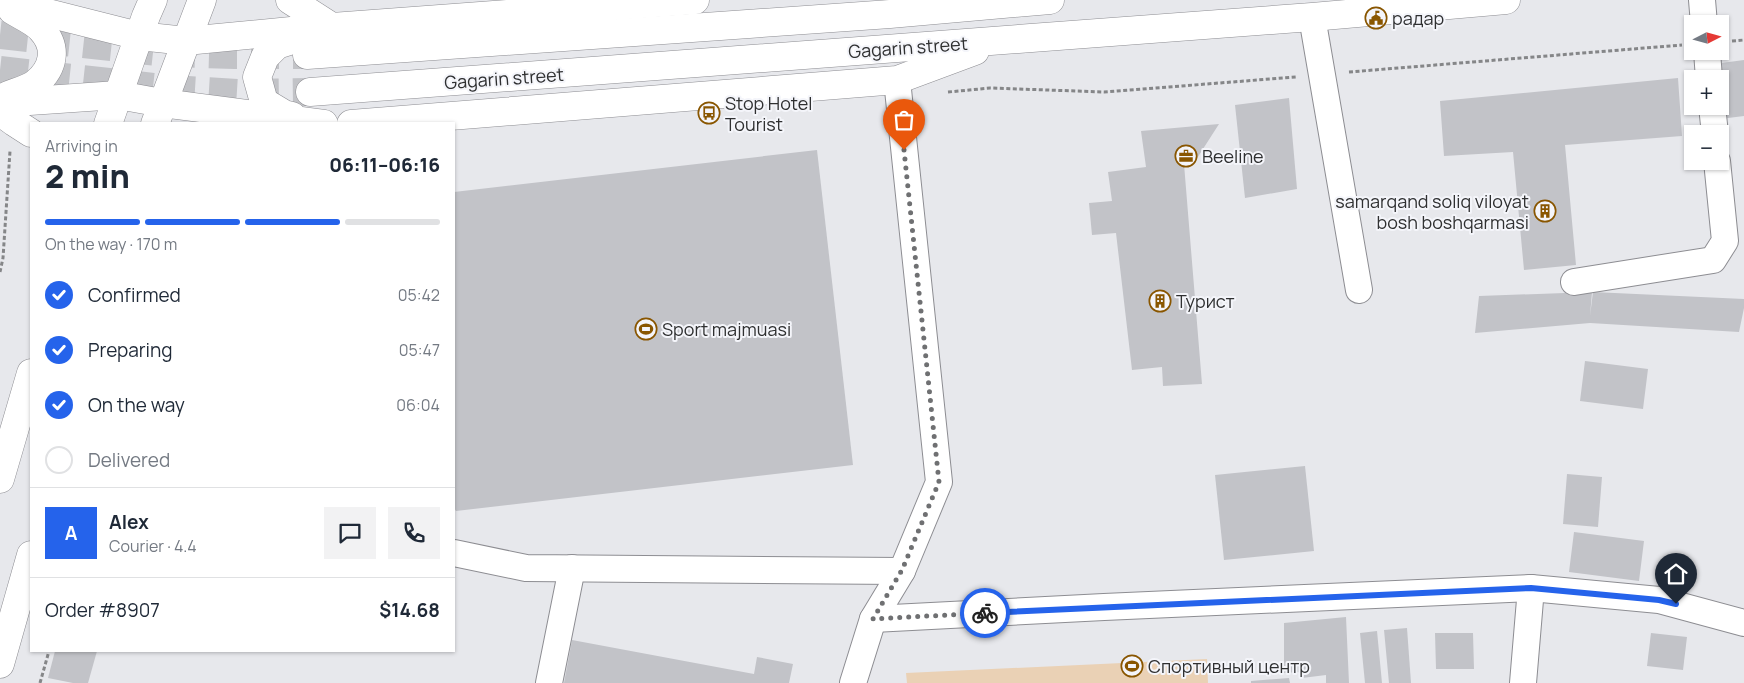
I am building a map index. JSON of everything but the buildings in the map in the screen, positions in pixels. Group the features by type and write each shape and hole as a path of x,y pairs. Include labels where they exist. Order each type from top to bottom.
{"main road":[{"path":"109,122 153,0"},
{"path":"158,114 202,0"},
{"path":"290,0 332,28"},
{"path":"0,1 139,36 186,41 694,0"},
{"name":"Gagarin street","path":"307,55 936,5 1050,0"},
{"name":"Gagarin street","path":"310,92 1312,17 1506,0"},
{"path":"0,1 41,29 50,45 52,57 50,67 35,84 0,98"},
{"path":"320,122 284,114 264,102 257,77 265,57 277,44 332,28"},
{"path":"376,122 897,80 1007,40"},
{"path":"0,102 118,95 158,114 291,122"},
{"path":"0,112 30,132"},
{"path":"0,479 30,377"},
{"path":"0,664 30,559"}],"street":[{"path":"1702,0 1703,15"},
{"path":"1312,17 1359,290"},
{"path":"853,683 873,619 902,570 939,482 897,80"},
{"path":"1574,282 1713,260 1725,241 1718,170"},
{"path":"455,553 526,568 902,570"},
{"path":"549,683 572,568"},
{"path":"873,619 1104,606 1531,588 1659,600 1744,623"},
{"path":"1523,683 1531,588"}],"path":[{"path":"0,272 3,258 10,150"},
{"path":"40,683 49,652"}],"shaded area":[{"name":"Спортивный центр","path":"1207,659 1208,683 907,683 906,673"}],"tunnel":[{"path":"0,35 167,53 307,55"},
{"path":"0,70 173,89 237,93 310,92"}],"way so far":[{"path":"904,150 939,482 902,570 873,619 985,613"}],"place":[{"name":"радар","path":"1376,18"},
{"name":"Stop Hotel Tourist","path":"709,113"},
{"name":"Beeline","path":"1186,156"},
{"name":"samarqand soliq viloyat bosh boshqarmasi","path":"1545,211"},
{"name":"Турист","path":"1160,301"},
{"name":"Sport majmuasi","path":"646,329"},
{"name":"Спортивный центр","path":"1132,666"}],"route":[{"path":"985,613 1104,606 1531,588 1659,600 1676,604"}]}
